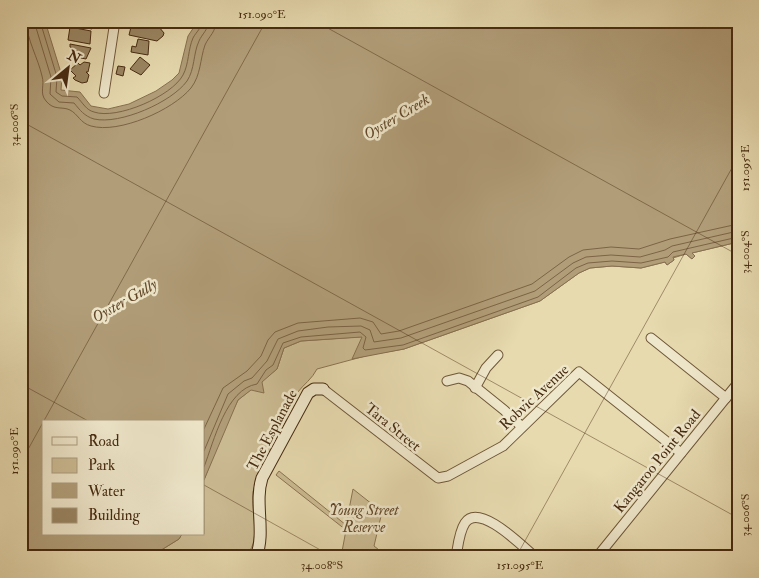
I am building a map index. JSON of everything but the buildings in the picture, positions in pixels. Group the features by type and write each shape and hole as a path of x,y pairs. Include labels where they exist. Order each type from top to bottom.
{"street":[{"path":"104,93 114,21"},
{"path":"651,338 726,398"},
{"path":"475,388 486,368 498,355"},
{"name":"Robvic Avenue","path":"448,476 503,446 579,372 681,453"},
{"path":"447,381 462,378 504,410 522,427"},
{"name":"Kangaroo Point Road","path":"597,557 738,383"},
{"name":"The Esplanade","path":"256,557 260,540 259,489 262,478 308,393 314,389 323,389"},
{"name":"Tara Street","path":"323,389 432,476 438,478 448,476"},
{"path":"456,557 465,523 473,517 479,516 488,519 535,557"}],"green space":[{"path":"738,242 692,253 695,256 692,259 686,254 673,258 674,260 667,265 665,262 641,268 612,266 590,268 579,273 540,301 404,349 369,355 317,369 295,397 254,488 255,534 250,551 243,557 150,557 181,536 205,536 205,477 222,433 238,400 277,369 284,348 301,341 372,336 570,264"},
{"name":"Young Street Reserve","path":"279,471 346,525 353,489 382,512 374,546 388,557 381,557 373,551 372,557 341,557 346,530 276,475"}],"water":[{"path":"21,21 45,21 62,76 61,90 80,92 91,106 108,109 129,104 156,91 172,80 179,73 188,36 198,21 738,21 738,242 692,253 695,256 692,259 686,254 673,257 674,260 667,265 665,262 641,268 612,266 590,268 579,273 540,301 404,349 352,359 362,337 301,341 284,348 277,369 262,382 264,393 251,390 238,400 205,478 205,420 42,420 42,536 181,536 150,557 21,557"}],"water label":[{"name":"Oyster Creek","path":"396,116"},
{"name":"Oyster Gully","path":"124,300"}]}
